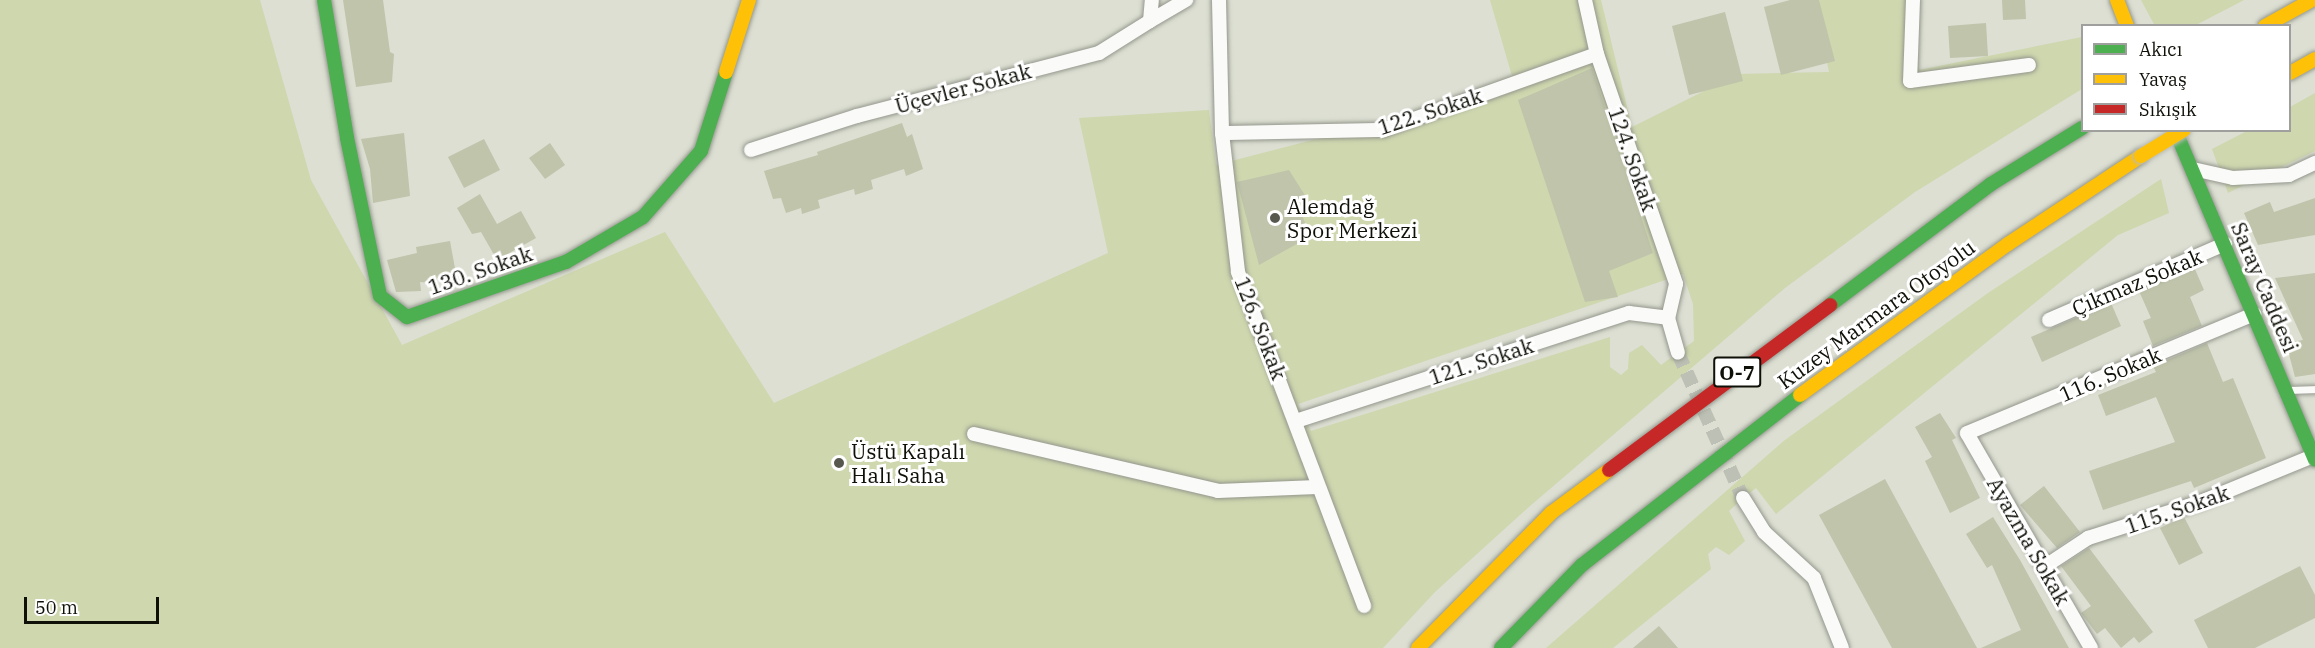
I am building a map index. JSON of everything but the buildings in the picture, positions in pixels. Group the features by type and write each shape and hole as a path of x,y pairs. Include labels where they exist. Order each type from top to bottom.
{"main road":[{"name":"130. Sokak","path":"324,0 347,138 380,296 407,317 566,262 643,217 701,151 748,0"},
{"path":"2116,0 2126,24"},
{"path":"2269,24 2312,0"},
{"path":"2291,72 2315,59"},
{"name":"Kuzey Marmara Otoyolu","path":"1418,648 1551,513 1991,183 2081,129"},
{"name":"Saray Caddesi","path":"2176,132 2314,458"},
{"name":"Kuzey Marmara Otoyolu","path":"1501,648 1582,565 1820,379 2008,244 2181,132"}],"street":[{"path":"1150,21 1152,0"},
{"name":"Üçevler Sokak","path":"752,150 858,116 1099,53 1186,0"},
{"name":"126. Sokak","path":"1219,0 1222,134 1238,272 1364,606"},
{"name":"124. Sokak","path":"1585,0 1597,54 1676,284 1668,318"},
{"path":"1912,0 1910,81 2029,64"},
{"name":"122. Sokak","path":"1222,134 1383,130 1597,54"},
{"path":"2193,169 2233,178 2289,175 2315,163"},
{"name":"Çıkmaz Sokak","path":"2049,320 2224,244"},
{"name":"121. Sokak","path":"1296,421 1629,313 1668,318"},
{"name":"116. Sokak","path":"1966,434 2254,314"},
{"path":"1668,318 1678,353"},
{"path":"974,434 1218,491 1317,486"},
{"name":"Ayazma Sokak","path":"1966,434 2091,648"},
{"name":"115. Sokak","path":"2044,567 2088,538 2189,506 2314,458"},
{"path":"1743,498 1764,532 1814,578 1842,648"}],"lane":[{"path":"2286,390 2315,389"}],"green space":[{"path":"0,0 260,0 311,180 402,345 665,232 774,403 1108,253 1079,118 1209,110 1216,165 1390,120 1512,76 1490,0 1601,0 1632,127 1738,74 1829,72 1814,0 1914,0 1919,70 2081,37 2081,90 1915,192 1785,288 1530,506 1435,592 1383,648 0,648","holes":["1683,274 1693,304 1694,341 1661,365 1642,345 1629,353 1628,369 1621,375 1610,367 1610,337 1311,431 1298,404"]},
{"path":"2141,0 2244,0 2198,24 2154,24"},
{"path":"2315,93 2315,151 2228,193 2212,149 2245,132 2291,132 2291,106"},
{"path":"2161,179 2169,213 2118,235 1776,514 1756,488 1743,498 1729,511 1745,541 1729,555 1716,547 1708,554 1711,569 1613,648 1546,648 1785,440 1988,293"}],"tunnel":[{"path":"1678,353 1743,498"}],"traffic: fast":[{"path":"324,0 347,138 380,296 407,317 566,262 643,217 701,151 726,72"},
{"path":"1830,305 1991,184 2081,129"},
{"path":"2176,132 2315,460"},
{"path":"1501,648 1582,565 1800,395"}],"traffic: slow":[{"path":"726,72 749,0"},
{"path":"2117,0 2126,24"},
{"path":"2269,24 2312,0"},
{"path":"2291,72 2315,59"},
{"path":"2141,156 2181,132"},
{"path":"1800,395 2008,244 2141,156"},
{"path":"1418,648 1551,513 1609,470"}],"traffic: jam":[{"path":"1609,470 1830,305"}],"place":[{"name":"Alemdağ Spor Merkezi","path":"1275,218"},
{"name":"Üstü Kapalı Halı Saha","path":"839,463"}]}
